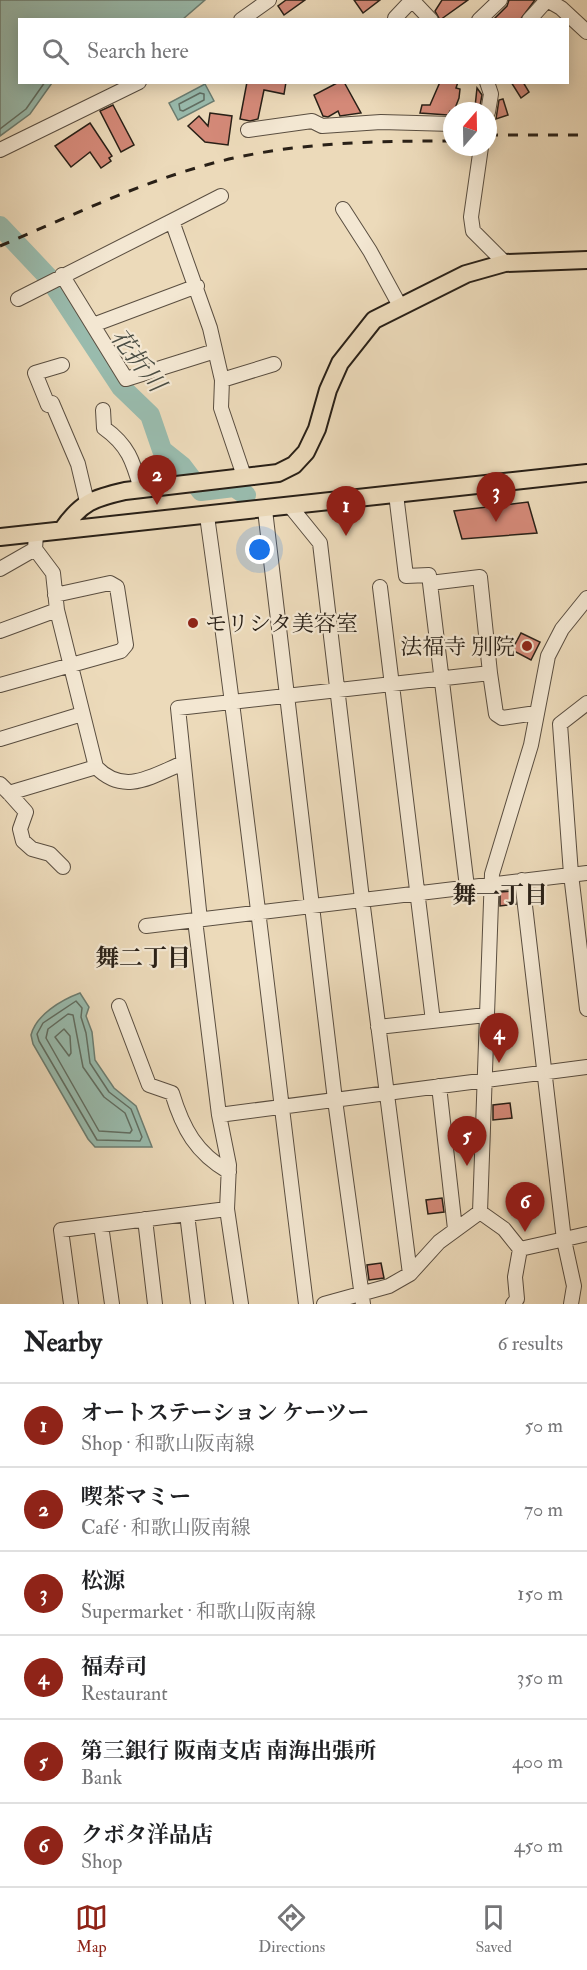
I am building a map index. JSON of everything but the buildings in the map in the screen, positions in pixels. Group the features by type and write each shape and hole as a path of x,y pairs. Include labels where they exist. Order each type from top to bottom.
{"main road":[{"path":"62,530 74,513 87,502 141,489 278,473 294,465 306,452 318,429 328,390 340,363 374,321 466,274 505,263 587,261"},
{"path":"0,537 35,541 62,530 265,510 587,473"}],"street":[{"path":"244,18 269,0"},
{"path":"395,18 412,0 428,18"},
{"path":"481,18 500,0"},
{"path":"531,18 547,0 561,8 587,32"},
{"path":"0,150 136,84"},
{"path":"488,84 491,94 490,102"},
{"path":"248,130 312,121 322,126 381,122 443,124"},
{"path":"480,156 471,217 473,231 505,263"},
{"path":"18,299 221,196"},
{"path":"343,209 370,251 400,306"},
{"path":"172,221 197,285 222,380 221,408 244,476"},
{"path":"62,275 126,379 215,351"},
{"path":"93,325 197,285"},
{"path":"62,364 34,373 48,405 52,404 71,443 87,502"},
{"path":"222,380 274,364"},
{"path":"103,410 104,428 120,440 126,448 141,489"},
{"path":"396,494 405,576 429,575 467,887"},
{"path":"290,507 320,543 336,690 410,1274"},
{"path":"265,510 335,1100 362,1299"},
{"path":"207,516 233,702 256,913 306,1304"},
{"path":"0,569 35,541 53,573 57,610 82,714 96,766 103,774 122,782 134,783 183,763"},
{"path":"430,583 480,577 496,714 502,718 536,713"},
{"path":"0,685 122,651 126,645 117,587 110,583 56,595"},
{"path":"380,587 433,1022"},
{"path":"480,1212 490,884 531,745 548,657 562,629 587,598"},
{"path":"0,631 57,610"},
{"path":"241,1304 227,1209 229,1172 219,1115 178,708 490,673"},
{"path":"587,703 560,724 571,874 587,1009"},
{"path":"0,739 82,714"},
{"path":"63,867 50,854 32,849 23,842 20,829 26,812 5,789 96,766"},
{"path":"146,926 587,873"},
{"path":"522,880 564,1240 574,1286 571,1304"},
{"path":"119,1006 149,1085 172,1094 181,1124 192,1142 205,1156 229,1172"},
{"path":"378,1027 486,1015"},
{"path":"219,1115 484,1078 587,1067"},
{"path":"439,1086 455,1229"},
{"path":"71,1304 61,1230 227,1209"},
{"path":"324,1304 362,1299 410,1274 439,1242 480,1212"},
{"path":"480,1212 504,1229 520,1249 515,1277 517,1299 513,1304"},
{"path":"187,1214 198,1304"},
{"path":"145,1219 155,1304"},
{"path":"101,1225 112,1304"},
{"path":"520,1249 587,1234"}],"water":[{"path":"0,0 205,0 184,18 18,18 18,84 51,84 30,114 0,136"},
{"path":"205,84 214,101 178,120 169,103"},
{"path":"80,993 89,1007 86,1016 92,1032 95,1060 114,1088 136,1106 152,1147 95,1147 88,1139 33,1044 31,1035 38,1021 57,1004"}],"waterway":[{"name":"花折川","path":"0,226 49,278 121,387 150,415 162,450 182,466 201,491 234,487 246,495"}],"railway":[{"path":"497,135 587,135"},
{"path":"0,246 144,185 234,158 316,146 370,142 443,141"}],"place":[{"name":"喫茶マミー","path":"157,505"},
{"name":"松源","path":"496,522"},
{"name":"オートステーション ケーツー","path":"346,536"},
{"name":"モリシタ美容室","path":"193,623"},
{"name":"法福寺 別院","path":"527,646"},
{"name":"福寿司","path":"499,1063"},
{"name":"第三銀行 阪南支店 南海出張所","path":"467,1166"},
{"name":"クボタ洋品店","path":"525,1232"}],"district":[{"name":"舞一丁目","path":"500,895"},
{"name":"舞二丁目","path":"143,958"}]}
